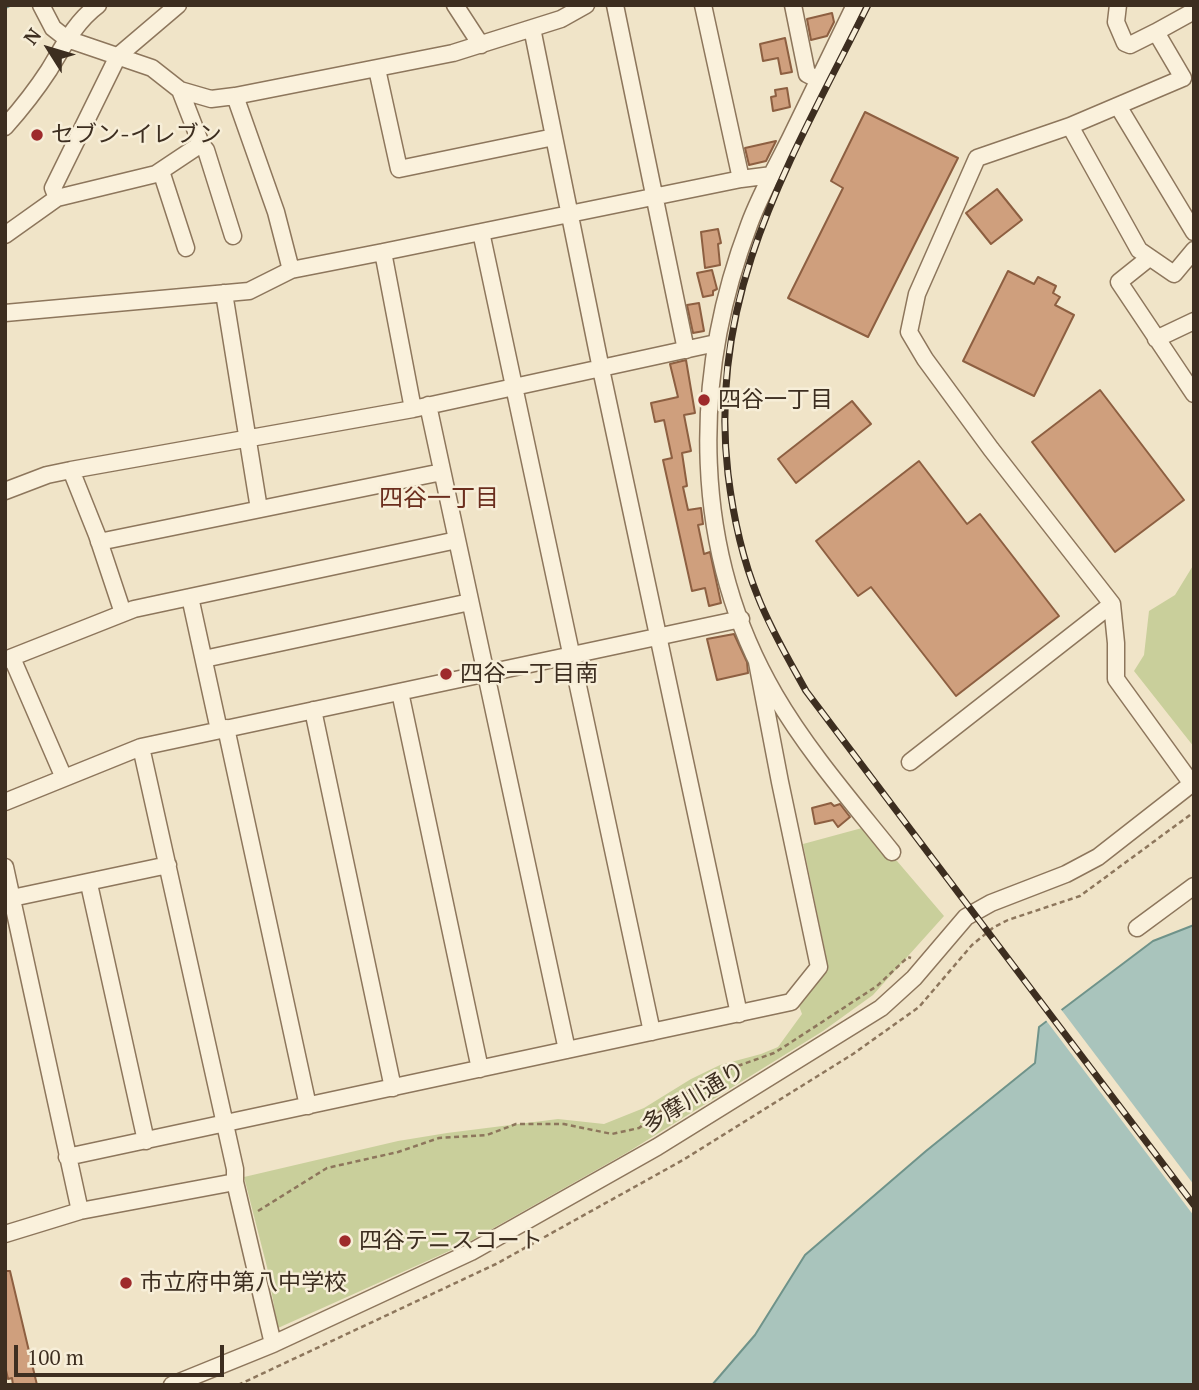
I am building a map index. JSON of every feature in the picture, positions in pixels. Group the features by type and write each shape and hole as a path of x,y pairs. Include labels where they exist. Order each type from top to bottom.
{"street":[{"path":"41,5 53,28 67,39 152,68 180,90 211,99 377,69 481,45 532,28 557,12 586,5"},
{"path":"5,127 34,91 67,39 98,5"},
{"path":"57,198 53,188 118,56 178,5"},
{"path":"454,5 481,45"},
{"path":"615,5 686,350"},
{"path":"704,5 741,179"},
{"path":"793,5 807,74 819,80"},
{"path":"855,5 750,222 735,265 716,343 707,454 710,491 725,571 757,662 796,726 892,852"},
{"path":"1118,5 1116,22 1125,43 1130,45 1194,11"},
{"path":"532,28 601,369 739,1014"},
{"path":"1156,32 1183,78 1070,126 977,158 917,294 909,332 925,359 991,449 1112,604 1116,679 1193,783"},
{"path":"377,69 399,169 554,137"},
{"path":"180,90 201,144 206,150 233,236"},
{"path":"235,96 276,212 291,270"},
{"path":"1118,106 1194,232"},
{"path":"1070,126 1139,250 1174,274 1194,250"},
{"path":"5,235 57,198 160,171 201,144"},
{"path":"160,171 186,248"},
{"path":"5,313 250,291 291,270 772,175"},
{"path":"481,232 652,1032"},
{"path":"383,253 421,407 442,472 567,1051"},
{"path":"1149,258 1119,282 1194,394"},
{"path":"224,293 259,509"},
{"path":"1156,339 1194,321"},
{"path":"5,491 47,475 71,470 421,407 716,343"},
{"path":"71,470 123,613"},
{"path":"99,542 442,472"},
{"path":"64,778 9,659 123,613 457,540"},
{"path":"190,597 223,729 307,1106"},
{"path":"204,659 470,602"},
{"path":"910,762 1112,604"},
{"path":"5,802 141,747 741,619"},
{"path":"68,1157 791,1002 819,967 757,662"},
{"path":"400,692 481,1069"},
{"path":"313,710 393,1087"},
{"path":"141,747 236,1169 235,1182 273,1344"},
{"name":"多摩川通り","path":"172,1385 273,1344 471,1252 657,1147 881,1007 914,978 966,917 991,903 1066,874 1098,857 1193,783"},
{"path":"12,898 89,884 168,865"},
{"path":"5,867 80,1211"},
{"path":"89,884 145,1141"},
{"path":"1137,928 1194,886"},
{"path":"5,1234 80,1211 235,1182"}],"path":[{"path":"244,1219 327,1168 398,1152 439,1138 487,1135 516,1124 564,1124 612,1134 639,1128 675,1100 721,1072 774,1053 790,1043 877,986 908,957 928,961"}],"green space":[{"path":"1194,564 1194,747 1134,671 1144,655 1149,611 1175,595"},
{"path":"862,828 885,856 897,861 944,916 873,995 823,1031 628,1152 467,1243 278,1328 267,1267 244,1177 398,1141 447,1133 558,1119 604,1124 644,1108 720,1065 778,1047 802,1014 798,1003 824,969 826,956 803,844"}],"water":[{"path":"1194,925 1194,1385 712,1385 755,1335 805,1255 926,1151 1035,1063 1039,1027 1153,941"}],"pier":[{"path":"1060,1008 1194,1185 1194,1216 1045,1019"}],"building":[{"path":"832,13 834,22 827,36 811,40 807,19"},
{"path":"785,38 792,72 781,74 778,58 763,61 760,44"},
{"path":"787,88 790,107 773,111 771,97 776,96 775,90"},
{"path":"865,112 958,158 868,337 788,298 843,188 831,181"},
{"path":"776,141 766,161 749,165 745,148"},
{"path":"997,189 1022,220 991,244 966,213"},
{"path":"718,229 721,243 718,244 720,265 705,268 701,232"},
{"path":"712,270 717,289 713,291 713,295 703,297 697,273"},
{"path":"1008,271 1034,284 1038,277 1056,286 1053,293 1060,297 1055,305 1074,315 1034,396 963,361"},
{"path":"699,303 704,331 693,333 687,305"},
{"path":"686,360 695,413 684,415 691,451 682,453 687,486 683,487 688,510 701,508 703,524 698,525 704,554 710,552 721,603 709,606 705,588 692,591 663,460 672,458 664,420 655,422 651,403 678,397 670,364"},
{"path":"1100,390 1184,500 1115,552 1032,442"},
{"path":"852,401 871,424 796,483 778,459"},
{"path":"919,461 967,524 980,514 1059,616 956,696 871,587 858,596 816,541"},
{"path":"734,634 747,662 748,673 717,680 707,639"},
{"path":"831,803 834,806 840,804 850,817 838,827 833,820 815,824 812,808"},
{"path":"5,1271 10,1271 37,1385 13,1385 12,1378 8,1379 5,1366"}],"waterway":[{"path":"5,7 9,5"}],"railway":[{"path":"868,5 784,174 761,229 743,286 730,346 725,408 728,474 743,552 763,609 806,691 1194,1205"}],"place":[{"name":"セブン-イレブン","path":"37,135"},
{"name":"四谷一丁目","path":"704,400"},
{"name":"四谷一丁目南","path":"446,674"},
{"name":"四谷テニスコート","path":"345,1241"},
{"name":"市立府中第八中学校","path":"126,1283"}],"district":[{"name":"四谷一丁目","path":"439,499"}]}
